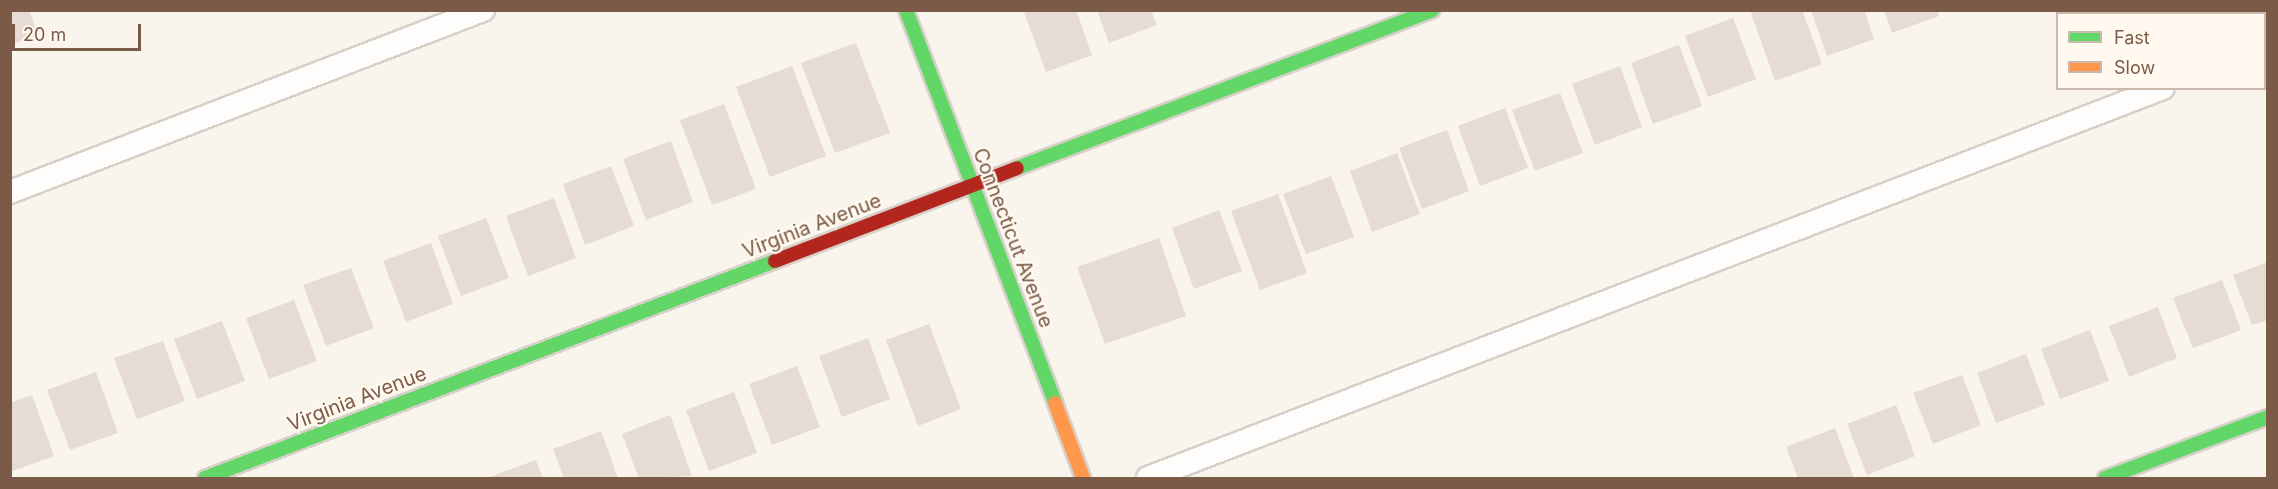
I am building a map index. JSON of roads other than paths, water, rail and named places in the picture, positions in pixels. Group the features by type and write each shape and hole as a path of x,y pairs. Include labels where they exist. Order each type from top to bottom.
{"street":[{"name":"Connecticut Avenue","path":"906,10 1083,478"},
{"name":"Virginia Avenue","path":"205,478 1432,10"},
{"path":"2105,478 2267,420"}],"lane":[{"path":"10,192 483,10"},
{"path":"1148,478 2158,90"}]}
